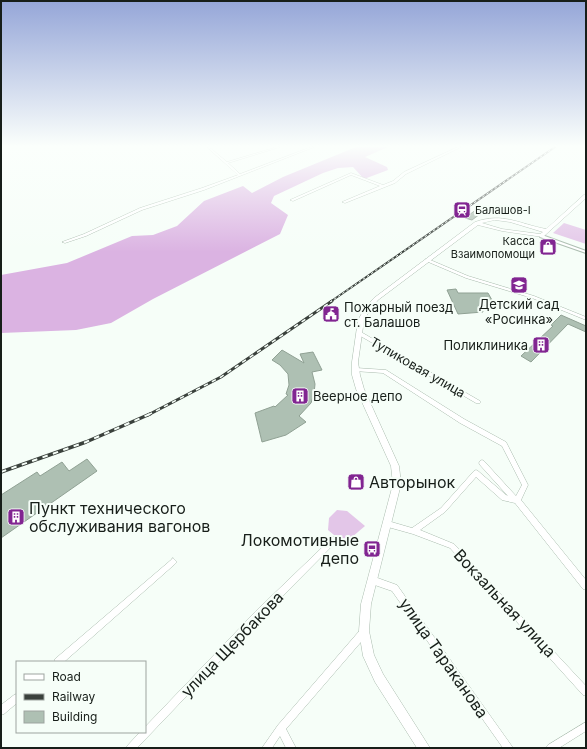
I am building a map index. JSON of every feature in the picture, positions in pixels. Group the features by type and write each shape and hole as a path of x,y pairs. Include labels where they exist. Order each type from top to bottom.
{"main road":[{"path":"477,223 509,231 541,236 586,196"},
{"path":"424,748 379,678 369,656 364,631 366,604 388,524 397,484 395,466 360,389 356,370 361,320 367,309 376,299 482,220 497,218 546,231"},
{"path":"509,231 516,230 521,227 520,224"}],"street":[{"path":"64,242 85,235 142,209 220,182"},
{"path":"292,200 333,182"},
{"path":"372,182 382,186"},
{"path":"344,202 394,182"},
{"path":"541,236 586,252"},
{"path":"427,260 467,277 533,297 586,319"},
{"name":"Тупиковая улица","path":"359,333 478,402"},
{"path":"356,370 384,371 462,421 504,444 525,485 517,501"},
{"path":"482,463 517,501 586,586"},
{"path":"413,531 443,510 476,473 504,498 517,501"},
{"name":"Вокзальная улица","path":"388,524 413,531 452,546 586,692"},
{"name":"улица Щербакова","path":"146,732 259,614 334,540"},
{"path":"59,661 172,562"},
{"name":"улица Тараканова","path":"372,580 394,588 508,748"},
{"path":"267,748 281,728 364,631"},
{"path":"1,712 16,699"},
{"path":"551,748 586,726"},
{"path":"281,728 291,748"},
{"name":"улица Щербакова","path":"131,748 145,733"}],"shaded area":[{"path":"273,182 304,182 274,196 271,203 288,215 280,234 153,299 111,323 76,330 1,333 1,275 67,263 132,236 153,235 177,226 204,201 243,186 252,193"},
{"path":"564,223 586,230 586,244 553,233"},
{"path":"337,510 347,511 365,526 352,537 340,540 328,530 329,518"}],"building":[{"path":"477,209 484,211 472,220 465,218"},
{"path":"456,289 458,293 488,293 497,309 482,309 483,312 458,314 447,290"},
{"path":"561,315 586,326 586,332 568,324 531,362 521,356 553,326 551,325"},
{"name":"Веерное депо","path":"282,350 304,363 300,354 313,352 322,370 312,372 315,384 314,394 311,403 299,416 306,422 286,435 262,442 255,413 274,406 275,407 288,395 286,394 289,385 288,374 280,365 272,360"},
{"name":"Пункт технического обслуживания вагонов","path":"87,459 97,471 1,538 1,495 37,472 40,476 62,462 69,471"}],"railway":[{"path":"330,302 504,182"},
{"path":"150,414 221,377 332,301"},
{"path":"1,472 86,442 150,414"}],"place":[{"name":"Балашов-I","path":"462,210"},
{"name":"Касса Взаимопомощи","path":"548,247"},
{"name":"Детский сад «Росинка»","path":"519,285"},
{"name":"Пожарный поезд ст. Балашов","path":"331,314"},
{"name":"Поликлиника","path":"541,345"},
{"name":"Веерное депо","path":"300,396"},
{"name":"Авторынок","path":"356,482"},
{"name":"Пункт технического обслуживания вагонов","path":"16,517"},
{"name":"Локомотивные депо","path":"372,549"}]}
